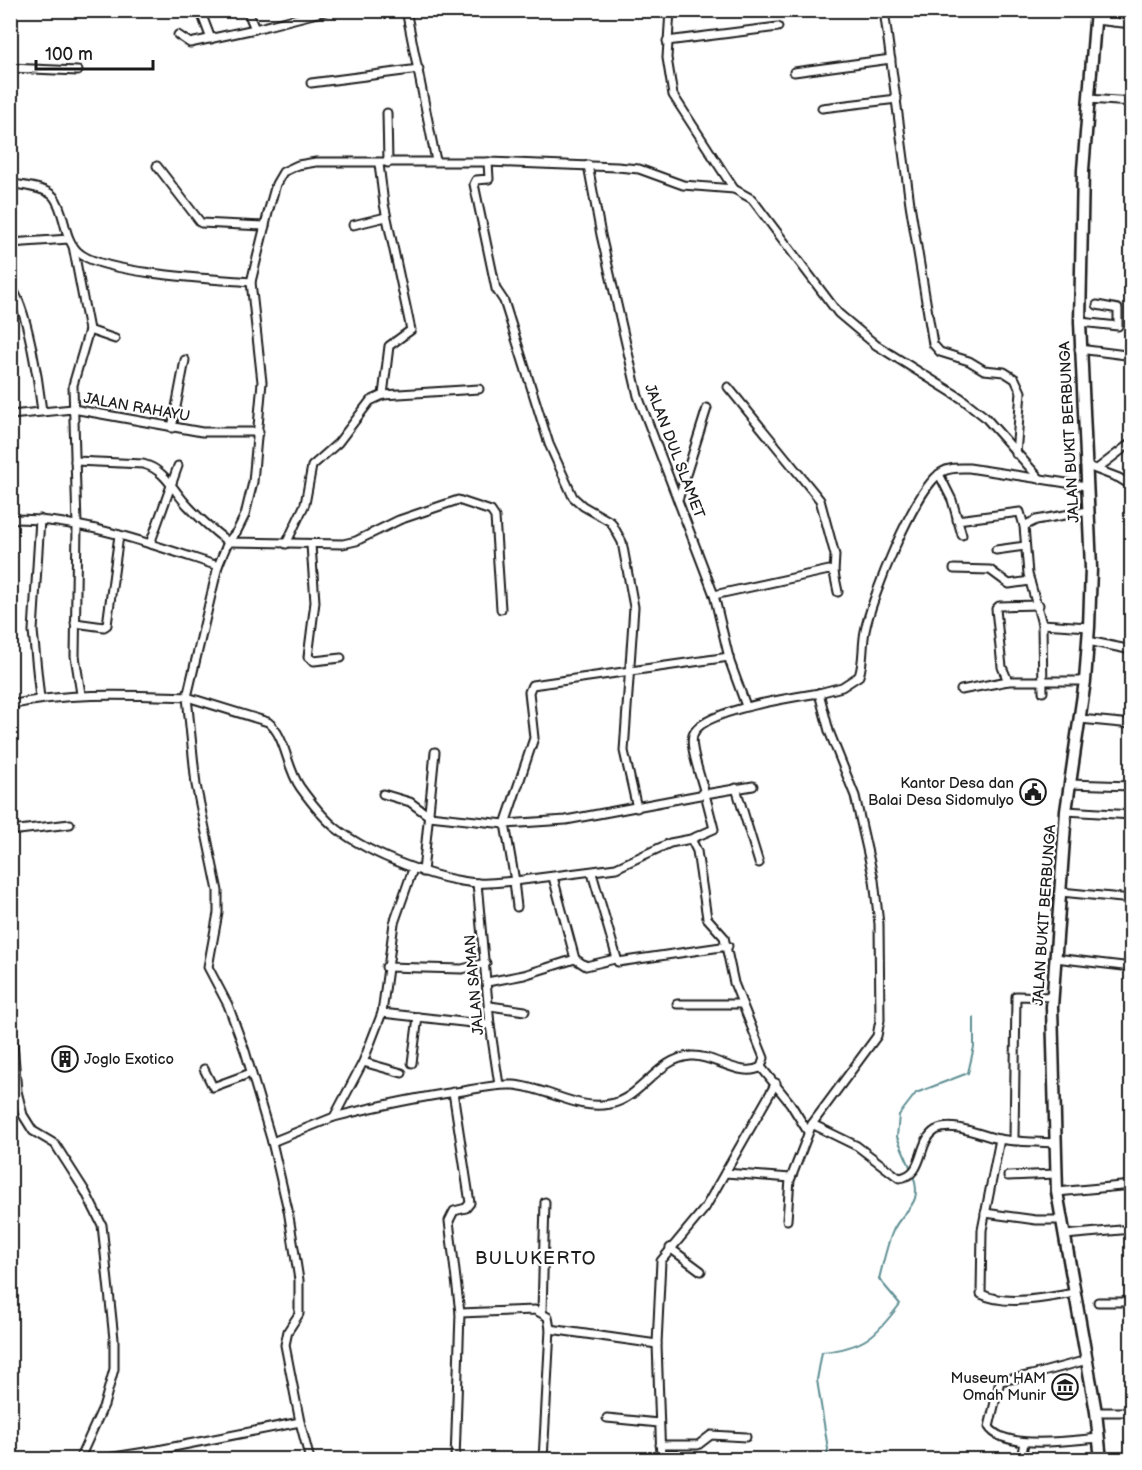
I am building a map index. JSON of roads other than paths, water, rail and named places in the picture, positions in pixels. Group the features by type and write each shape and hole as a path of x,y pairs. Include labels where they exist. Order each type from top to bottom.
{"main road":[{"name":"JALAN BUKIT BERBUNGA","path":"1096,15 1082,194 1079,349 1091,568 1089,627 1085,681 1066,811 1053,997 1054,1143 1057,1192 1096,1413 1101,1460"}],"street":[{"path":"200,10 211,39"},
{"path":"247,10 255,29"},
{"path":"178,35 190,43 329,10"},
{"path":"406,10 436,161"},
{"path":"670,10 667,58 673,95 734,189"},
{"path":"884,10 915,239 933,344 940,352 969,361 984,370 1004,372 1016,380 1021,392 1016,454"},
{"path":"1114,22 1115,10"},
{"path":"1096,15 1114,22 1131,24"},
{"path":"667,41 778,27"},
{"path":"794,72 891,59"},
{"path":"10,68 78,71"},
{"path":"311,83 419,69"},
{"path":"822,108 897,99"},
{"path":"1088,99 1131,102"},
{"path":"387,113 388,163"},
{"path":"310,1460 285,1345 288,1331 298,1314 299,1280 288,1210 272,1142 232,1015 208,967 218,914 218,891 196,785 187,697 218,566 228,542 245,515 259,432 262,382 251,282 276,184 289,168 316,162 380,170 388,163 436,161 489,167 566,163 639,169 683,185 734,189 752,199 838,313 876,345 985,417 1040,479"},
{"name":"JALAN DUL SLAMET","path":"588,165 601,236 638,396 679,497 714,595 729,657 746,706"},
{"path":"157,166 201,223 265,226"},
{"path":"489,167 489,179 476,180 474,184 496,289 504,302 523,357 549,444 573,497 583,506 611,522 622,542 634,607 624,751 637,808"},
{"path":"380,170 386,218 411,327 410,332 389,345 383,395"},
{"path":"10,183 48,193 55,198 71,243 88,330 74,385 73,409 77,526 75,656 81,694"},
{"path":"353,225 386,218"},
{"path":"10,243 71,243 82,255 111,265 251,282"},
{"path":"10,286 23,316 36,367 42,411"},
{"path":"1080,322 1118,326 1118,309 1097,305"},
{"path":"88,330 115,339"},
{"path":"1079,349 1126,355"},
{"path":"172,428 185,360"},
{"path":"728,387 820,500 836,555 834,573 838,592"},
{"path":"286,544 305,504 312,466 338,443 370,401 383,395 479,389"},
{"path":"679,497 707,408"},
{"name":"JALAN RAHAYU","path":"10,415 73,409 202,432 259,432"},
{"path":"1097,469 1131,442"},
{"path":"75,461 148,465 228,542 311,545 354,542 399,520 458,500 471,502 493,513 495,517 501,609"},
{"path":"1085,465 1131,486"},
{"path":"150,544 173,487 178,466"},
{"path":"10,705 81,694 187,697 268,722 278,732 294,778 331,824 346,835 413,869 477,883 592,873 629,863 670,843 691,839 714,829 692,744 693,734 704,723 746,706 819,693 849,684 859,676 865,630 890,561 924,489 939,474 951,469 969,468 1086,486"},
{"path":"939,474 952,500 962,535"},
{"path":"957,520 1018,510 1024,526 1030,581 1039,605 1042,624 1043,692"},
{"path":"1024,526 1036,520 1088,511"},
{"path":"10,519 40,519 118,535 218,566"},
{"path":"40,519 33,631 40,699"},
{"path":"75,623 104,627 107,625 118,535"},
{"path":"311,545 315,602 308,658 314,661 341,658"},
{"path":"996,550 1025,546"},
{"path":"714,595 829,570 834,573"},
{"path":"954,570 990,570 1009,584 1030,581"},
{"path":"1008,681 1002,667 996,609 999,606 1039,605"},
{"path":"1042,624 1089,627"},
{"path":"1088,641 1131,650"},
{"path":"517,907 505,824 534,738 529,692 532,685 729,657"},
{"path":"961,690 1008,681 1085,681"},
{"path":"787,1220 790,1179 808,1132 876,1036 880,1020 879,924 874,880 855,796 829,731 819,693"},
{"path":"1080,719 1131,724"},
{"path":"423,872 435,752"},
{"path":"1069,784 1131,786"},
{"path":"383,794 410,802 429,816 505,824 566,820 753,786"},
{"path":"736,788 759,863"},
{"path":"1066,811 1131,815"},
{"path":"10,831 70,824"},
{"path":"691,839 697,851 707,918 724,937 728,946 734,983 764,1058 761,1067"},
{"path":"334,1117 363,1062 381,1013 394,923 413,869"},
{"path":"592,873 615,959"},
{"path":"553,877 575,959 586,966 615,959 623,963 728,946"},
{"name":"JALAN SAMAN","path":"477,883 490,1025 499,1085"},
{"path":"1061,892 1131,899"},
{"path":"1055,958 1131,967"},
{"path":"487,982 524,975 575,959"},
{"path":"386,968 462,969 486,963"},
{"path":"1014,1139 1016,996 1053,997"},
{"path":"677,1004 742,1004"},
{"path":"10,1006 17,1091 23,1114 33,1131 55,1144 85,1191 102,1225 114,1339 114,1369 104,1405 79,1460"},
{"path":"490,1006 525,1011"},
{"path":"381,1013 490,1025"},
{"path":"412,1063 418,1017"},
{"path":"272,1142 334,1117 386,1104 453,1092 499,1085 521,1086 598,1106 612,1104 628,1097 669,1063 688,1056 702,1056 751,1070 761,1067"},
{"path":"363,1062 402,1073"},
{"path":"761,1067 776,1083 808,1132"},
{"path":"204,1069 213,1087 251,1073"},
{"path":"661,1460 657,1344 659,1266 662,1256 705,1208 776,1083"},
{"path":"453,1092 470,1203 466,1208 454,1210 449,1221 460,1313 455,1460"},
{"path":"812,1124 857,1146 895,1177 913,1173 930,1137 937,1130 962,1130 1000,1139 1054,1143"},
{"path":"1000,1139 985,1213 982,1295 1033,1299 1075,1293"},
{"path":"725,1173 790,1179"},
{"path":"1008,1176 1056,1174"},
{"path":"1057,1192 1131,1185"},
{"path":"542,1311 545,1202"},
{"path":"985,1213 1036,1220 1062,1220"},
{"path":"1065,1235 1131,1229"},
{"path":"670,1248 701,1271"},
{"path":"1098,1302 1125,1302 1131,1296"},
{"path":"460,1313 542,1311 548,1317 550,1329 543,1460"},
{"path":"550,1329 657,1344"},
{"path":"1087,1360 999,1382 989,1428 1007,1438 1024,1442 1098,1438"},
{"path":"1096,1413 1131,1412"},
{"path":"608,1418 659,1423"},
{"path":"95,1460 300,1422"},
{"path":"660,1445 698,1445 711,1436 746,1437"},
{"path":"1021,1460 1024,1442"}],"waterway":[{"path":"911,1169 897,1137 899,1115 916,1093 968,1073 974,1047 974,1017"},
{"path":"826,1460 828,1449 817,1380 822,1352 849,1347 868,1338 884,1324 900,1304 879,1279 892,1233 914,1201 916,1186 913,1175"}],"place":[{"name":"Kantor Desa dan Balai Desa Sidomulyo","path":"1033,792"},
{"name":"Joglo Exotico","path":"65,1059"},
{"name":"Museum HAM Omah Munir","path":"1065,1387"}],"district":[{"name":"BULUKERTO","path":"536,1258"}]}
